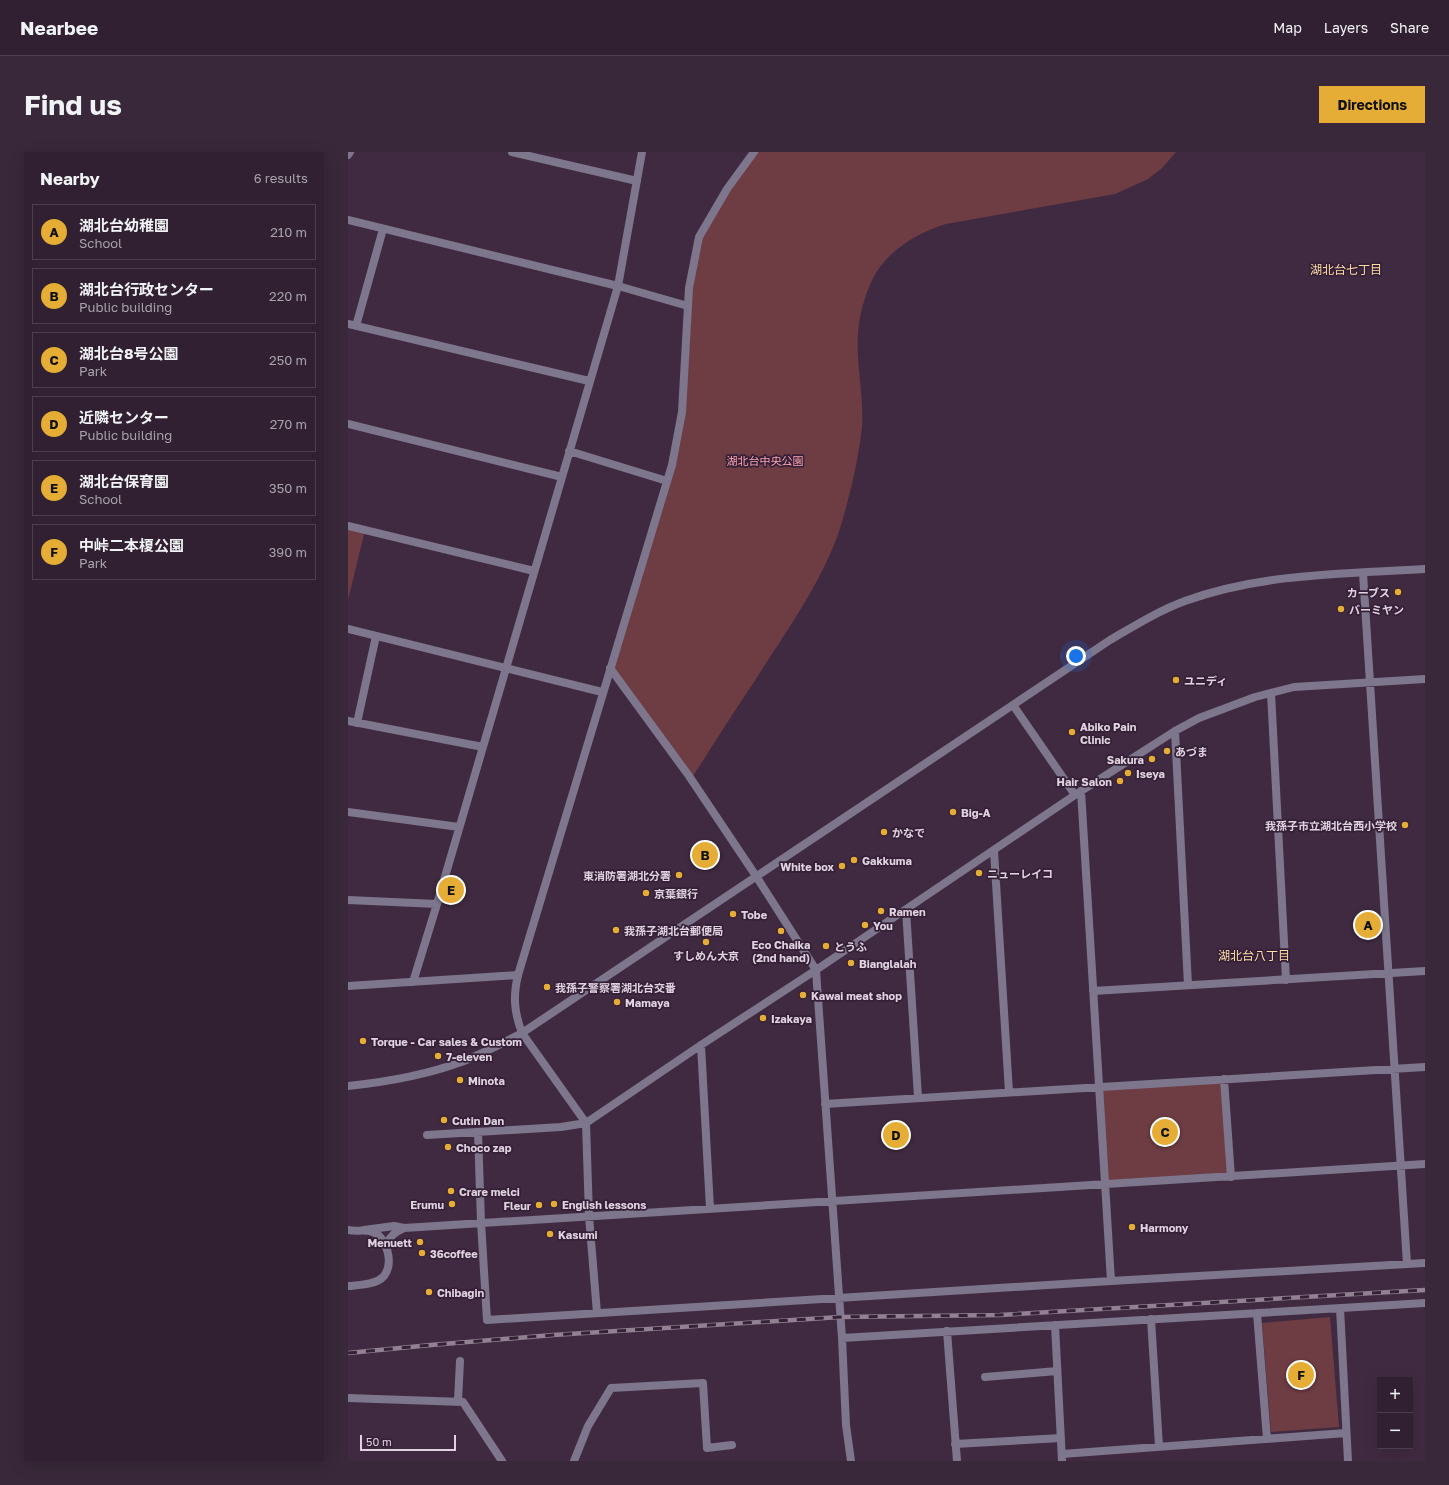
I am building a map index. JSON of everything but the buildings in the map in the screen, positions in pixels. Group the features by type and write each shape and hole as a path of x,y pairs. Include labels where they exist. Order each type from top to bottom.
{"street":[{"path":"512,152 637,181"},
{"path":"413,982 618,286 642,152"},
{"path":"597,1313 589,1216 586,1124 522,1032 516,1019 514,988 602,692 672,465 682,412 689,288 699,237 727,189 754,152"},
{"path":"348,220 618,286 688,306"},
{"path":"383,229 352,325 589,381"},
{"path":"348,424 562,477"},
{"path":"569,451 667,481"},
{"path":"348,526 534,572"},
{"path":"348,1086 423,1074 461,1062 492,1049 522,1032 1110,640 1146,618 1184,601 1221,589 1278,578 1425,569"},
{"path":"1363,573 1407,1264"},
{"path":"348,629 602,692"},
{"path":"357,723 376,636"},
{"path":"610,668 689,776 756,876 816,970 831,1202 842,1338 846,1425 851,1461"},
{"path":"427,1135 561,1127 586,1124 701,1045 906,910 1078,793 1175,731 1200,718 1255,697 1294,688 1425,679"},
{"path":"1271,693 1286,980"},
{"path":"1013,705 1078,793 1100,1087 1111,1281"},
{"path":"348,721 483,747"},
{"path":"1175,731 1188,985"},
{"path":"348,812 459,828"},
{"path":"994,850 1009,1092"},
{"path":"348,900 437,904"},
{"path":"906,910 918,1098"},
{"path":"1093,991 1425,971"},
{"path":"348,986 518,974"},
{"path":"701,1045 710,1208"},
{"path":"825,1104 1425,1067"},
{"path":"1224,1080 1231,1177"},
{"path":"478,1132 480,1222 487,1320 838,1297 1425,1263"},
{"path":"348,1230 364,1230 394,1226 404,1228 480,1222 831,1202 1425,1164"},
{"path":"386,1245 396,1231 404,1228"},
{"path":"348,1286 370,1283 383,1276 386,1270 388,1262 386,1245 380,1236 374,1232 364,1230"},
{"path":"842,1338 1425,1303"},
{"path":"1340,1308 1348,1461"},
{"path":"1257,1313 1267,1438"},
{"path":"1151,1319 1159,1446"},
{"path":"1055,1325 1062,1457 1159,1446 1346,1433"},
{"path":"946,1331 956,1461"},
{"path":"458,1401 460,1361"},
{"path":"985,1377 1057,1372"},
{"path":"574,1461 588,1426 610,1388 703,1383 707,1448 732,1446"},
{"path":"348,1398 463,1402 502,1461"},
{"path":"955,1444 1061,1438"}],"green space":[{"name":"湖北台中央公園","path":"754,152 1176,152 1162,168 1148,179 1115,194 946,224 924,232 895,251 879,268 867,291 860,320 858,346 862,427 852,484 838,535 823,569 805,602 691,779 610,668 672,465 682,412 689,288 699,237"},
{"path":"348,526 365,530 348,600"},
{"path":"1224,1079 1231,1177 1105,1184 1100,1087"},
{"path":"1330,1317 1339,1427 1271,1432 1262,1323"}],"railway":[{"path":"348,1353 553,1335 840,1317 1000,1315 1425,1290"}],"place":[{"name":"カーブス","path":"1398,592"},
{"name":"バーミヤン","path":"1341,609"},
{"name":"ユニディ","path":"1176,680"},
{"name":"Abiko Pain Clinic","path":"1072,732"},
{"name":"あづま","path":"1167,751"},
{"name":"Sakura","path":"1152,759"},
{"name":"Iseya","path":"1128,773"},
{"name":"Hair Salon","path":"1120,781"},
{"name":"Big-A","path":"953,812"},
{"name":"我孫子市立湖北台西小学校","path":"1405,825"},
{"name":"かなで","path":"884,832"},
{"name":"湖北台行政センター","path":"705,855"},
{"name":"Gakkuma","path":"854,860"},
{"name":"White box","path":"842,866"},
{"name":"ニューレイコ","path":"979,873"},
{"name":"東消防署湖北分署","path":"679,875"},
{"name":"湖北台保育園","path":"451,890"},
{"name":"京葉銀行","path":"646,893"},
{"name":"Ramen","path":"881,911"},
{"name":"Tobe","path":"733,914"},
{"name":"You","path":"865,925"},
{"name":"湖北台幼稚園","path":"1368,925"},
{"name":"我孫子湖北台郵便局","path":"616,930"},
{"name":"Eco Chaika (2nd hand)","path":"781,931"},
{"name":"すしめん大京","path":"706,942"},
{"name":"とうふ","path":"826,946"},
{"name":"Bianglalah","path":"851,963"},
{"name":"我孫子警察署湖北台交番","path":"547,987"},
{"name":"Kawai meat shop","path":"803,995"},
{"name":"Mamaya","path":"617,1002"},
{"name":"Izakaya","path":"763,1018"},
{"name":"Torque - Car sales & Custom","path":"363,1041"},
{"name":"7-eleven","path":"438,1056"},
{"name":"Minota","path":"460,1080"},
{"name":"Cutin Dan","path":"444,1120"},
{"name":"湖北台8号公園","path":"1165,1132"},
{"name":"近隣センター","path":"896,1135"},
{"name":"Choco zap","path":"448,1147"},
{"name":"Crare melci","path":"451,1191"},
{"name":"Erumu","path":"452,1204"},
{"name":"English lessons","path":"554,1204"},
{"name":"Fleur","path":"539,1205"},
{"name":"Harmony","path":"1132,1227"},
{"name":"Kasumi","path":"550,1234"},
{"name":"Menuett","path":"420,1242"},
{"name":"36coffee","path":"422,1253"},
{"name":"Chibagin","path":"429,1292"},
{"name":"中峠二本榎公園","path":"1301,1375"}],"district":[{"name":"湖北台七丁目","path":"1346,269"},
{"name":"湖北台八丁目","path":"1254,955"}]}
